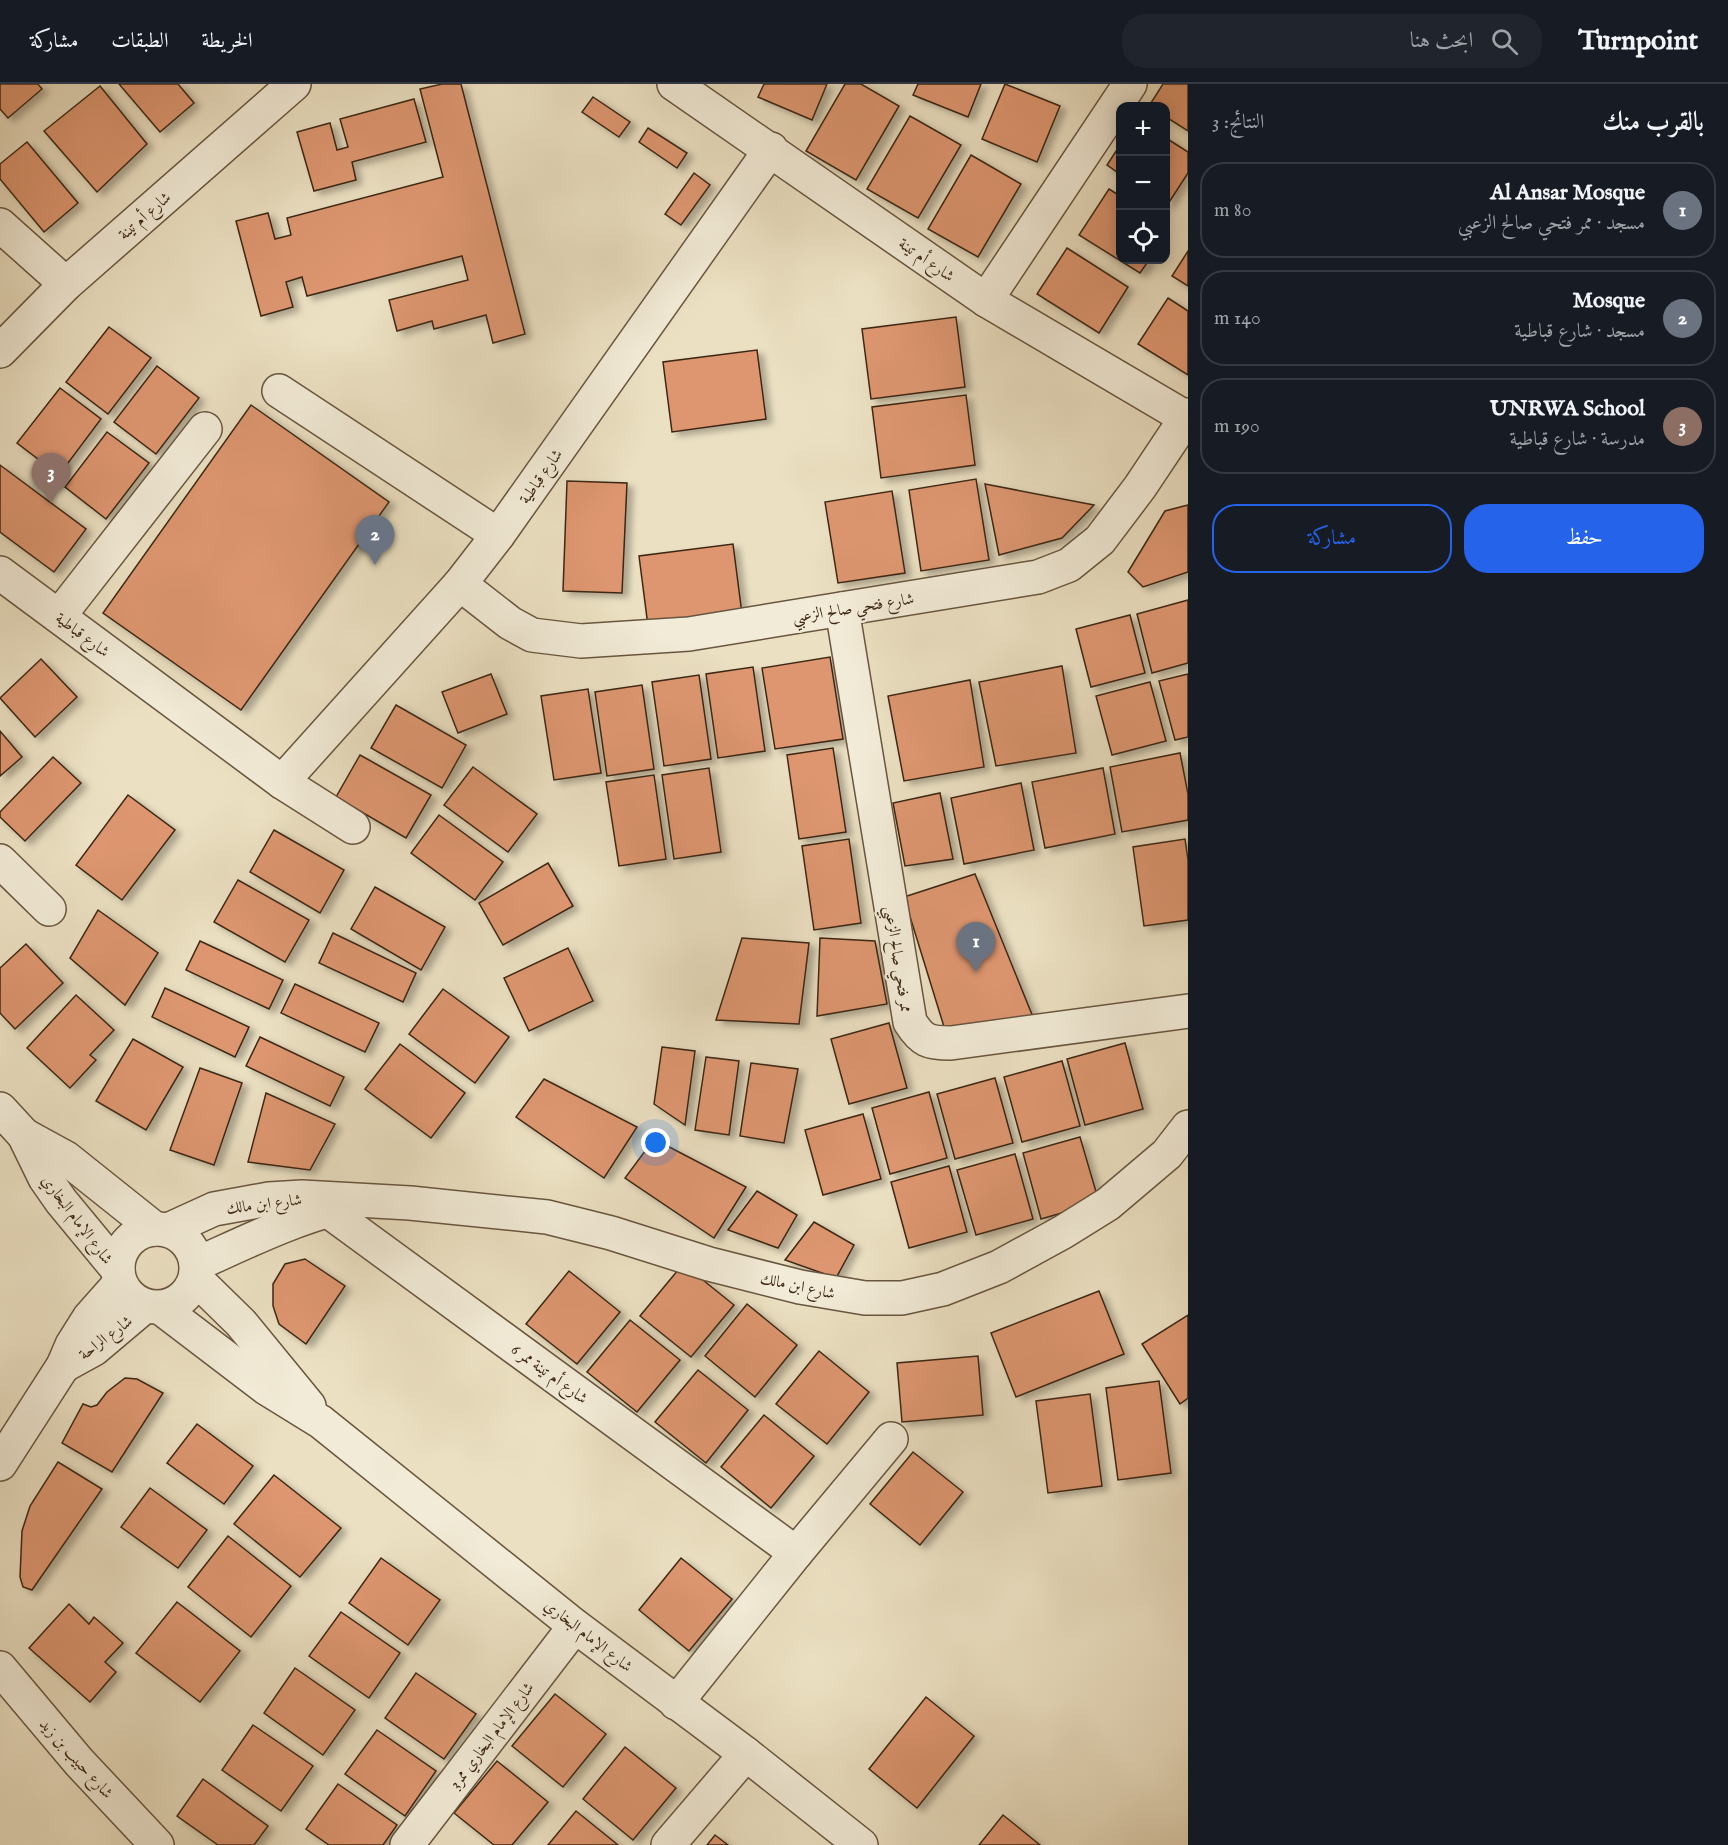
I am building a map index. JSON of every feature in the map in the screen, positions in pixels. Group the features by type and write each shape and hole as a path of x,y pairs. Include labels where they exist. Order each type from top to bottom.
{"street":[{"name":"شارع أم تينة","path":"0,351 66,284 294,84"},
{"name":"شارع أم تينة","path":"674,84 986,300 1187,418"},
{"path":"986,300 1130,84"},
{"name":"شارع قباطية","path":"282,782 460,584 498,535 771,149"},
{"path":"0,225 66,284"},
{"path":"279,391 498,535"},
{"name":"شارع فتحي صالح الزعبي","path":"460,584 510,623 532,635 581,641 689,634 1038,577 1070,565 1100,540 1187,418"},
{"path":"59,616 205,429"},
{"name":"شارع قباطية","path":"0,573 282,782 353,827"},
{"name":"ممر فتحي صالح الزعبي","path":"842,609 910,1022 919,1036 932,1043 951,1043 1188,1011"},
{"path":"0,861 49,909"},
{"name":"شارع الإمام البخاري","path":"0,1109 24,1135 45,1178 61,1202 119,1277"},
{"name":"شارع ابن مالك","path":"162,1229 214,1209 269,1199 314,1204 363,1201 410,1203 547,1217 612,1233 709,1264 800,1287 865,1298 903,1298 943,1289 999,1268 1063,1232 1108,1204 1167,1154 1188,1127"},
{"name":"شارع الإمام البخاري","path":"24,1135 66,1158 162,1229"},
{"name":"شارع ابن مالك","path":"196,1271 314,1204"},
{"name":"شارع أم تينة ممر 6","path":"314,1204 795,1553"},
{"path":"162,1229 179,1235 188,1243 194,1252 196,1271 189,1293 176,1303 153,1307 130,1297 119,1277 120,1255 128,1242 140,1232 162,1229"},
{"name":"شارع الإمام البخاري","path":"196,1271 321,1422"},
{"name":"شارع الراحة","path":"0,1464 63,1366 72,1345 89,1318 119,1277"},
{"name":"شارع الإمام البخاري","path":"153,1307 266,1388 321,1422 575,1626 746,1754 861,1845"},
{"name":"شارع الراحة","path":"63,1366 94,1349 153,1307"},
{"path":"676,1703 795,1553 891,1439"},
{"name":"شارع الإمام البخاري ممر3","path":"407,1845 575,1626"},
{"name":"شارع حبيب بن زيد","path":"0,1668 79,1762 157,1845"},
{"path":"668,1845 746,1754"}],"building":[{"path":"0,84 38,84 42,89 8,118 0,109"},
{"path":"119,84 178,84 194,103 160,132"},
{"path":"442,84 461,84 525,334 493,343 486,315 434,329 432,321 397,331 389,300 468,280 462,256 307,296 302,277 286,282 293,307 261,316 236,221 268,213 275,239 291,235 287,218 443,177 420,89"},
{"path":"764,84 827,84 812,120 758,97"},
{"path":"845,84 861,84 899,106 856,180 806,151"},
{"path":"918,84 981,84 968,117 913,95"},
{"path":"1005,84 1060,106 1037,162 982,139"},
{"path":"1163,84 1188,84 1188,131 1170,120 1170,102 1152,102"},
{"path":"100,86 147,144 97,192 44,131"},
{"path":"593,97 630,122 619,137 582,112"},
{"path":"414,99 426,142 352,162 356,180 314,191 297,132 330,123 337,150 348,147 340,119"},
{"path":"910,116 961,145 918,218 867,189"},
{"path":"648,128 687,153 677,168 639,142"},
{"path":"1170,141 1188,152 1188,173 1170,201"},
{"path":"27,142 78,203 44,232 0,179 0,164"},
{"path":"1116,151 1116,171 1107,165"},
{"path":"971,155 1021,184 978,257 928,229"},
{"path":"694,173 710,185 681,225 665,214"},
{"path":"1109,189 1116,193 1116,258 1079,235"},
{"path":"1067,248 1128,287 1099,333 1037,294"},
{"path":"1188,251 1188,286 1172,276"},
{"path":"1126,264 1146,264 1140,273"},
{"path":"1168,298 1188,311 1188,375 1138,344"},
{"path":"956,317 965,387 871,399 862,329"},
{"path":"109,327 151,358 108,414 66,382"},
{"path":"757,350 766,419 672,432 663,362"},
{"path":"157,366 199,398 156,454 114,422"},
{"path":"60,388 101,419 59,475 17,443"},
{"path":"966,395 975,465 881,478 872,407"},
{"path":"251,405 389,502 241,710 103,613"},
{"path":"107,432 149,463 106,519 65,487"},
{"path":"0,465 86,529 54,572 0,532"},
{"path":"976,479 989,560 921,571 909,490"},
{"path":"567,481 627,483 622,593 563,591"},
{"path":"985,484 1094,505 1062,538 999,555"},
{"path":"892,491 905,573 838,583 825,502"},
{"path":"1188,505 1188,572 1143,587 1128,572 1165,511"},
{"path":"733,544 742,614 648,626 639,556"},
{"path":"1188,600 1188,663 1152,673 1137,614"},
{"path":"1130,615 1145,673 1091,687 1076,629"},
{"path":"830,657 843,739 775,749 762,668"},
{"path":"41,659 77,697 35,737 0,698"},
{"path":"1062,666 1076,753 996,766 979,682"},
{"path":"753,667 765,751 718,758 706,674"},
{"path":"491,674 507,714 458,733 442,692"},
{"path":"1188,674 1188,737 1175,740 1159,681"},
{"path":"699,675 711,759 664,766 652,682"},
{"path":"970,680 984,767 904,781 888,696"},
{"path":"1150,682 1166,741 1112,755 1096,696"},
{"path":"642,685 654,769 607,776 595,692"},
{"path":"588,689 601,773 554,780 541,696"},
{"path":"396,705 466,745 442,788 371,748"},
{"path":"0,731 22,757 0,776"},
{"path":"833,748 846,832 799,839 787,755"},
{"path":"1180,753 1188,794 1188,820 1122,832 1110,767"},
{"path":"360,755 431,795 406,838 336,797"},
{"path":"53,757 81,783 25,841 0,817 0,812"},
{"path":"473,767 537,814 508,852 444,805"},
{"path":"709,768 721,852 674,859 662,775"},
{"path":"1103,768 1115,834 1045,848 1032,782"},
{"path":"654,775 666,859 619,866 606,782"},
{"path":"1021,783 1034,850 964,864 951,798"},
{"path":"940,793 953,859 905,866 893,803"},
{"path":"128,795 175,830 122,900 76,865"},
{"path":"439,815 503,862 475,900 411,853"},
{"path":"274,830 344,870 320,913 250,872"},
{"path":"849,839 861,923 814,930 802,846"},
{"path":"1185,839 1188,860 1188,920 1144,926 1133,847"},
{"path":"548,863 573,906 503,945 479,903"},
{"path":"975,874 1033,1017 945,1030 904,897"},
{"path":"238,880 309,920 285,962 214,922"},
{"path":"375,887 445,927 421,970 351,929"},
{"path":"98,910 158,953 125,1005 70,958"},
{"path":"333,933 416,973 403,1002 319,963"},
{"path":"742,938 809,943 799,1024 716,1020"},
{"path":"820,938 875,941 887,1004 817,1016"},
{"path":"200,941 283,980 269,1009 186,970"},
{"path":"26,944 63,983 15,1029 0,1013 0,968"},
{"path":"568,948 593,1001 529,1031 504,978"},
{"path":"295,984 379,1023 365,1052 281,1013"},
{"path":"165,988 249,1027 235,1057 152,1017"},
{"path":"443,989 509,1037 475,1083 409,1034"},
{"path":"76,995 114,1030 90,1055 96,1060 70,1088 27,1048"},
{"path":"889,1023 907,1088 849,1104 831,1039"},
{"path":"260,1037 344,1077 330,1106 246,1066"},
{"path":"133,1039 183,1067 146,1130 96,1101"},
{"path":"1125,1043 1143,1109 1085,1125 1067,1059"},
{"path":"400,1044 465,1093 431,1138 365,1089"},
{"path":"662,1047 695,1051 685,1125 654,1104"},
{"path":"706,1057 739,1061 729,1135 695,1130"},
{"path":"1062,1061 1080,1126 1022,1142 1004,1077"},
{"path":"751,1063 798,1069 784,1143 740,1136"},
{"path":"200,1068 242,1083 214,1165 170,1150"},
{"path":"995,1078 1013,1143 955,1159 937,1094"},
{"path":"544,1079 637,1127 604,1178 516,1117"},
{"path":"929,1092 947,1158 890,1174 872,1108"},
{"path":"266,1093 335,1124 310,1170 248,1162"},
{"path":"863,1114 881,1179 823,1195 805,1130"},
{"path":"1080,1137 1099,1202 1041,1219 1023,1153"},
{"path":"654,1139 746,1187 714,1238 625,1178"},
{"path":"1015,1154 1033,1219 976,1235 957,1170"},
{"path":"949,1166 967,1232 909,1248 891,1182"},
{"path":"757,1191 797,1215 778,1248 728,1230"},
{"path":"814,1222 854,1245 836,1278 785,1260"},
{"path":"305,1259 345,1286 306,1344 279,1324 273,1306 273,1284 285,1264"},
{"path":"683,1264 734,1305 691,1357 640,1316"},
{"path":"569,1271 620,1312 577,1364 526,1324"},
{"path":"1099,1291 1124,1354 1016,1397 991,1333"},
{"path":"747,1304 797,1345 755,1397 705,1356"},
{"path":"1188,1315 1188,1398 1180,1404 1142,1344"},
{"path":"630,1320 680,1360 637,1412 587,1372"},
{"path":"819,1351 869,1392 827,1444 776,1404"},
{"path":"978,1356 983,1415 902,1422 897,1363"},
{"path":"698,1370 748,1410 706,1463 655,1422"},
{"path":"125,1378 137,1379 163,1393 112,1472 62,1443 83,1404 91,1407 97,1405 107,1392"},
{"path":"1159,1381 1171,1473 1118,1480 1106,1388"},
{"path":"1090,1394 1102,1486 1048,1493 1036,1401"},
{"path":"764,1415 814,1456 771,1508 721,1467"},
{"path":"197,1424 253,1466 224,1504 167,1463"},
{"path":"913,1452 963,1492 920,1545 870,1504"},
{"path":"58,1462 102,1489 32,1590 23,1587 20,1577 22,1531 30,1506"},
{"path":"274,1475 341,1528 300,1577 234,1524"},
{"path":"150,1488 207,1530 178,1568 121,1527"},
{"path":"228,1536 291,1586 251,1637 188,1587"},
{"path":"381,1558 440,1600 408,1645 349,1603"},
{"path":"681,1558 732,1599 689,1651 639,1610"},
{"path":"177,1602 240,1651 200,1702 136,1653"},
{"path":"69,1604 89,1624 94,1617 123,1643 105,1662 116,1672 90,1702 29,1648"},
{"path":"341,1612 400,1653 369,1698 309,1656"},
{"path":"295,1668 355,1710 323,1755 264,1713"},
{"path":"416,1673 476,1714 444,1759 385,1718"},
{"path":"555,1694 606,1734 563,1787 512,1746"},
{"path":"926,1697 974,1736 917,1808 869,1769"},
{"path":"253,1725 313,1766 281,1811 222,1770"},
{"path":"377,1730 436,1771 405,1816 345,1774"},
{"path":"625,1747 676,1788 633,1840 583,1799"},
{"path":"497,1761 548,1802 512,1845 494,1845 454,1813"},
{"path":"203,1779 268,1826 254,1845 218,1845 177,1816"},
{"path":"338,1784 397,1825 383,1845 329,1845 306,1829"},
{"path":"576,1811 618,1845 548,1845"},
{"path":"1003,1815 1040,1845 979,1845"},
{"path":"715,1835 728,1845 707,1845"}],"place":[{"name":"UNRWA School","path":"51,503"},
{"name":"Mosque","path":"375,565"},
{"name":"Al Ansar Mosque","path":"976,972"}]}
